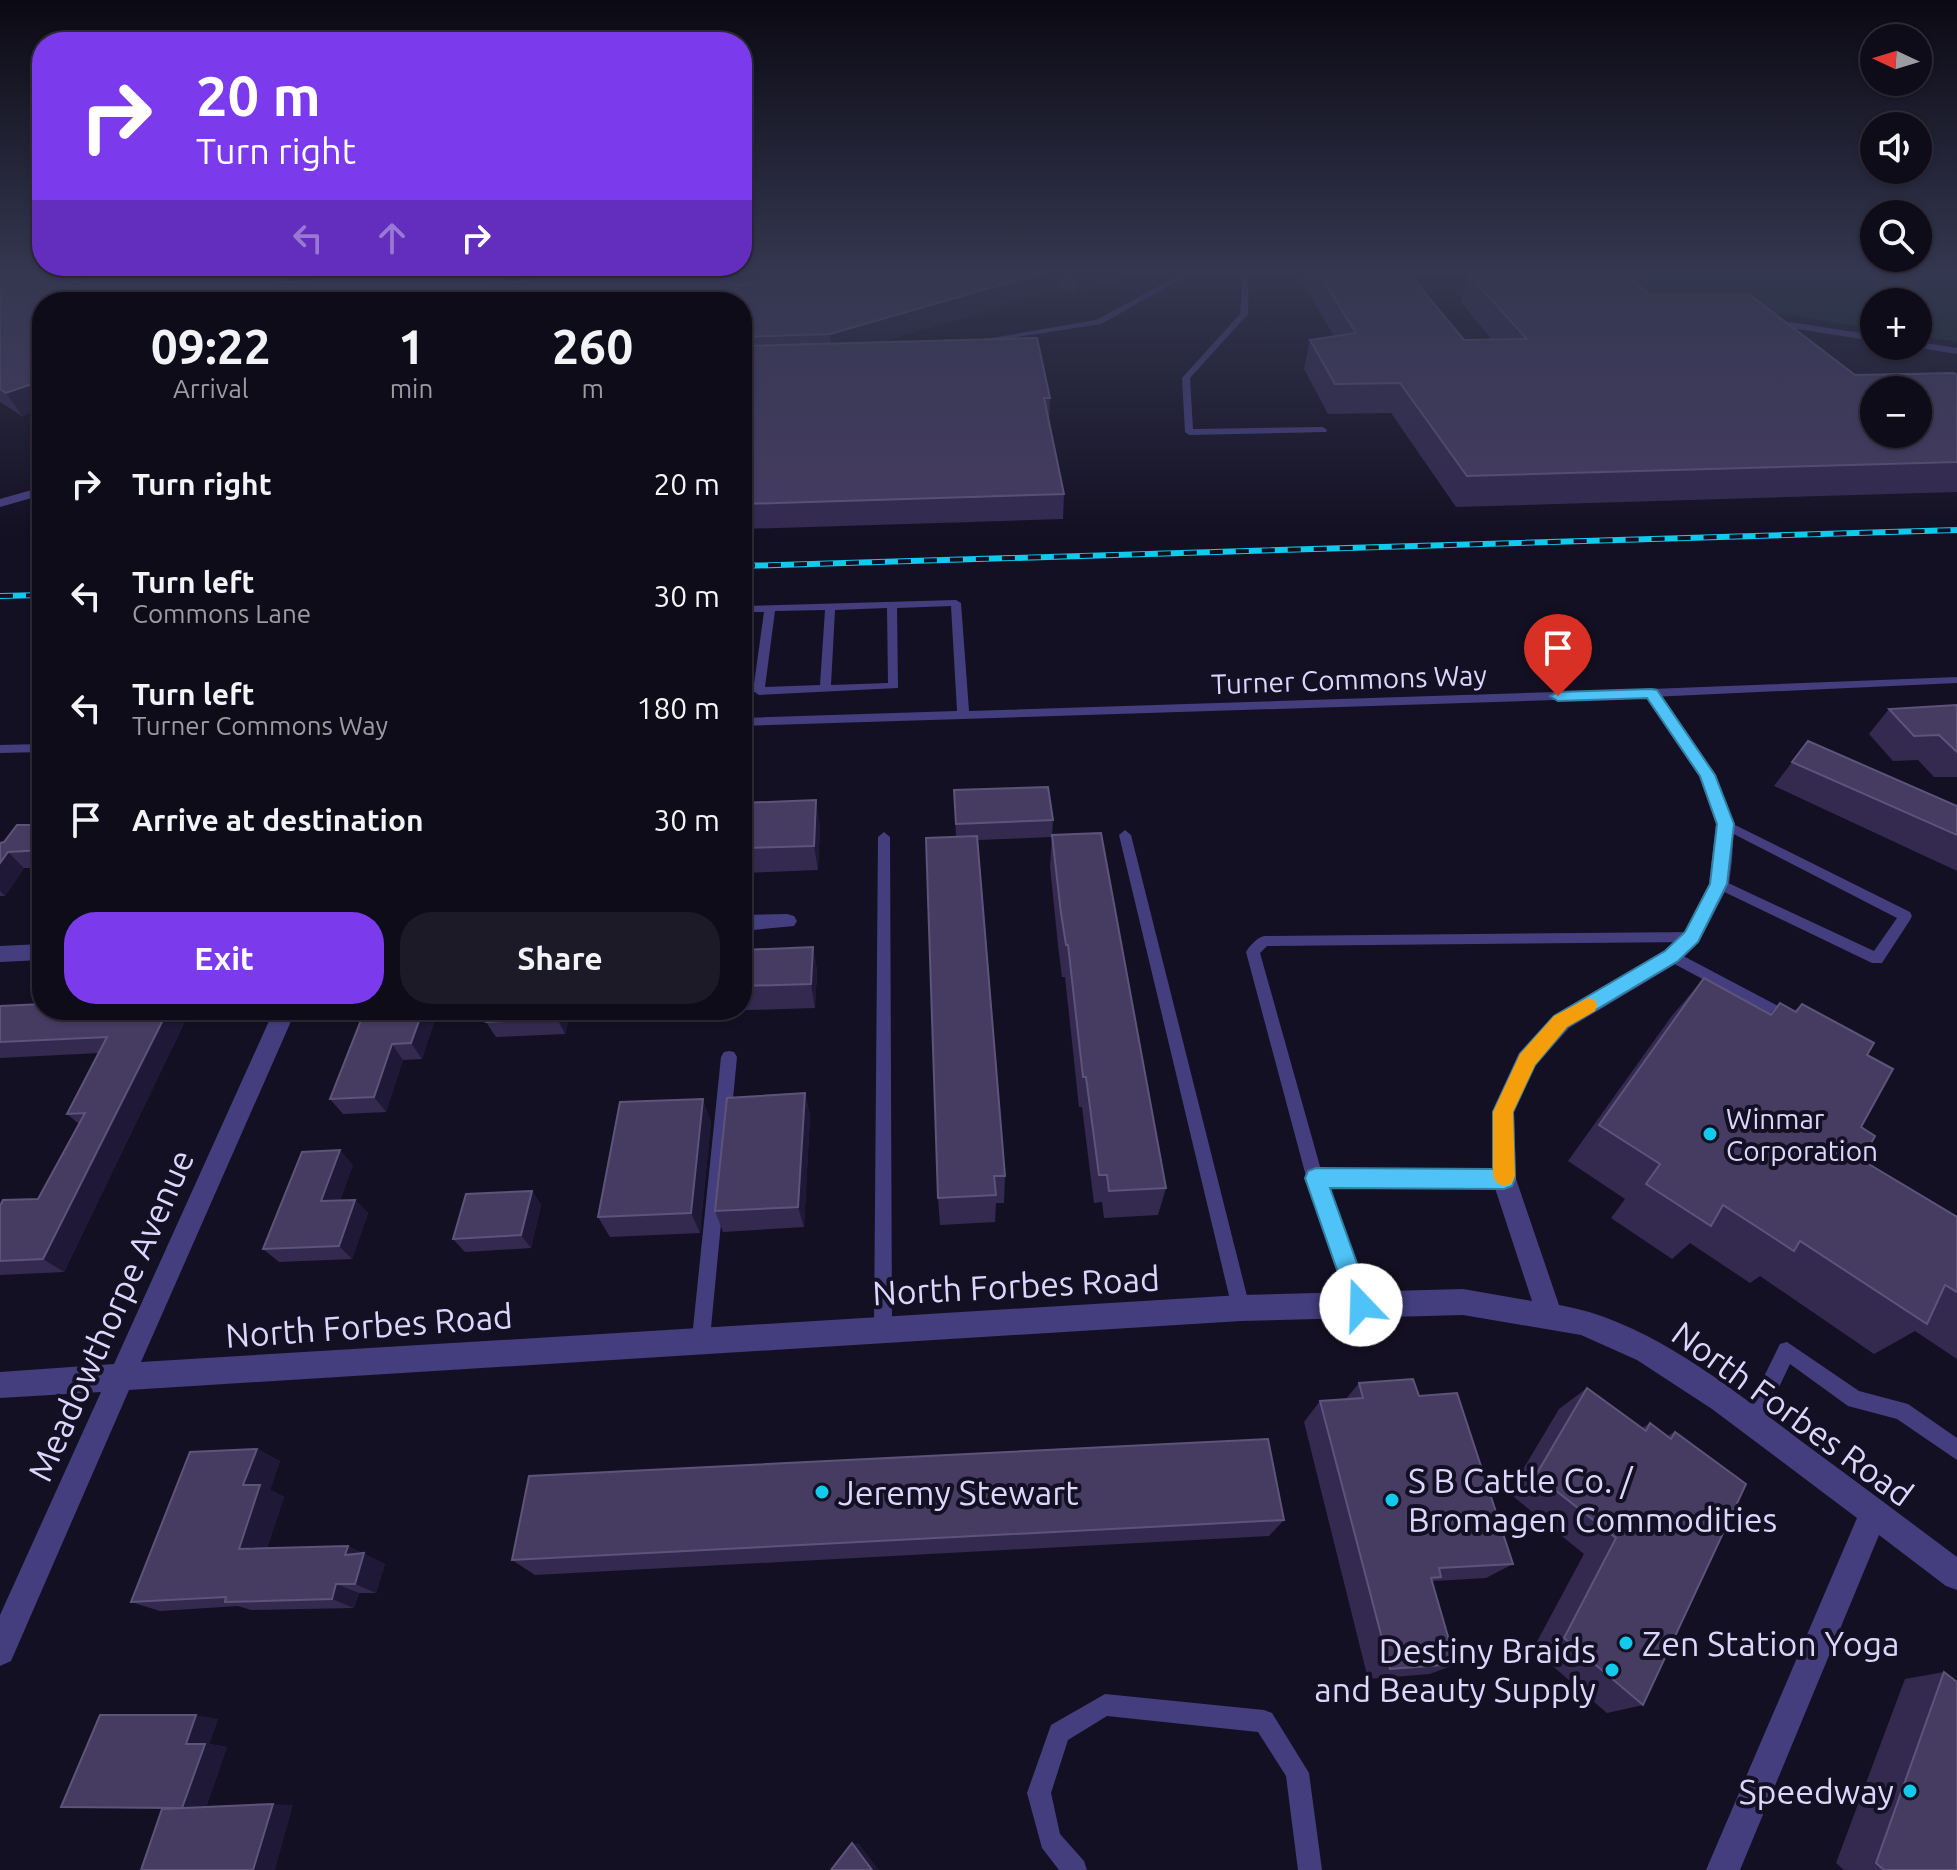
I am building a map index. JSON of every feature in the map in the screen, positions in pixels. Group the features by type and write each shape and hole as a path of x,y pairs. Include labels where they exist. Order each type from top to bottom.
{"street":[{"path":"0,503 32,493"},
{"path":"1550,1315 1504,1179 1503,1112 1527,1060 1561,1022 1672,956 1692,937 1719,884 1725,824 1707,775 1651,693"},
{"path":"752,923 787,921"},
{"path":"0,954 32,952"},
{"name":"Meadowthorpe Avenue","path":"0,1650 281,1020"},
{"name":"North Forbes Road","path":"0,1385 701,1338 1241,1308 1463,1302 1583,1322 1646,1351 1722,1399 1957,1575"},
{"path":"1723,1870 1873,1515"}],"lane":[{"path":"1204,358 1186,378 1189,432 1323,430"},
{"path":"752,609 956,603 963,715"},
{"path":"770,608 759,691 894,686 892,605"},
{"path":"825,689 830,606"},
{"name":"Turner Commons Way","path":"752,722 1651,693 1957,680"},
{"path":"0,749 32,748"},
{"path":"1719,884 1877,959 1905,916 1725,824"},
{"path":"1125,835 1241,1308"},
{"path":"883,1328 884,837"},
{"path":"1361,1305 1316,1178 1253,952 1264,941 1692,937"},
{"path":"1672,956 1803,1026"},
{"path":"701,1338 729,1057"},
{"path":"1316,1178 1504,1179"},
{"path":"1752,1422 1787,1351 1855,1399 1901,1411 1957,1450"},
{"path":"1075,1870 1050,1840 1039,1793 1059,1733 1105,1705 1264,1721 1297,1773 1310,1870"}],"building":[{"path":"0,358 32,358 32,384 6,393 0,389"},
{"path":"752,358 1041,358 1050,398 1044,398 1064,494 752,504"},
{"path":"1320,358 1833,358 1855,375 1954,373 1957,375 1957,462 1467,476 1400,383 1335,384"},
{"path":"1957,705 1957,752 1939,735 1914,736 1889,709"},
{"path":"1808,741 1957,806 1957,835 1792,762"},
{"path":"1048,787 1053,820 956,824 954,790"},
{"path":"816,800 814,846 752,848 752,803"},
{"path":"17,825 32,825 32,851 8,852 0,863 0,843"},
{"path":"1101,833 1166,1188 1109,1191 1107,1175 1099,1175 1086,1077 1083,1077 1052,835"},
{"path":"977,836 1005,1176 994,1176 996,1195 938,1198 926,838"},
{"path":"813,947 811,984 752,986 752,950"},
{"path":"1704,978 1771,1015 1780,1003 1796,1012 1802,1004 1874,1043 1867,1055 1893,1069 1861,1127 1875,1136 1862,1160 1957,1217 1957,1292 1945,1285 1927,1324 1800,1241 1794,1251 1723,1205 1711,1226 1646,1184 1660,1164 1599,1125"},
{"path":"32,1004 32,1020 163,1020 43,1259 0,1261 0,1206 3,1200 38,1199 85,1113 67,1114 107,1037 0,1042 0,1006"},
{"path":"361,1020 419,1020 411,1043 392,1044 374,1097 330,1099"},
{"path":"805,1093 798,1207 715,1211 727,1098"},
{"path":"703,1099 691,1213 598,1217 620,1102"},
{"path":"340,1150 321,1201 355,1200 339,1246 263,1249 302,1152"},
{"path":"532,1191 521,1235 453,1239 466,1194"},
{"name":"S B Cattle Co. / Bromagen Commodities","path":"1413,1379 1419,1396 1457,1393 1513,1564 1439,1568 1441,1577 1431,1578 1456,1664 1390,1669 1320,1401 1363,1398 1359,1383"},
{"path":"1587,1388 1646,1431 1650,1423 1671,1439 1675,1432 1746,1484 1643,1705 1564,1638 1616,1538 1536,1475"},
{"path":"1268,1439 1284,1520 512,1560 529,1476"},
{"path":"257,1449 243,1485 260,1485 239,1549 348,1546 345,1555 364,1553 355,1584 336,1584 332,1599 225,1602 226,1597 131,1602 190,1452"},
{"path":"1944,1672 1957,1682 1957,1870 1884,1870 1876,1863"},
{"path":"100,1715 196,1715 186,1744 205,1744 182,1808 61,1807"},
{"path":"273,1804 253,1870 141,1870 162,1809"},
{"path":"852,1843 872,1870 831,1870"}],"railway":[{"path":"752,566 1957,530"},
{"path":"0,596 32,595"}],"slow traffic":[{"path":"1504,1176 1503,1112 1527,1060 1561,1022 1588,1005"}],"place":[{"name":"Winmar Corporation","path":"1710,1134"},
{"name":"Jeremy Stewart","path":"822,1492"},
{"name":"S B Cattle Co. / Bromagen Commodities","path":"1392,1500"},
{"name":"Zen Station Yoga","path":"1626,1643"},
{"name":"Destiny Braids and Beauty Supply","path":"1612,1670"},
{"name":"Speedway","path":"1910,1791"}],"route":[{"path":"1361,1305 1319,1195 1316,1178 1504,1179 1503,1112 1527,1060 1561,1022 1672,956 1692,937 1719,884 1725,824 1707,775 1651,693 1558,696"}]}
